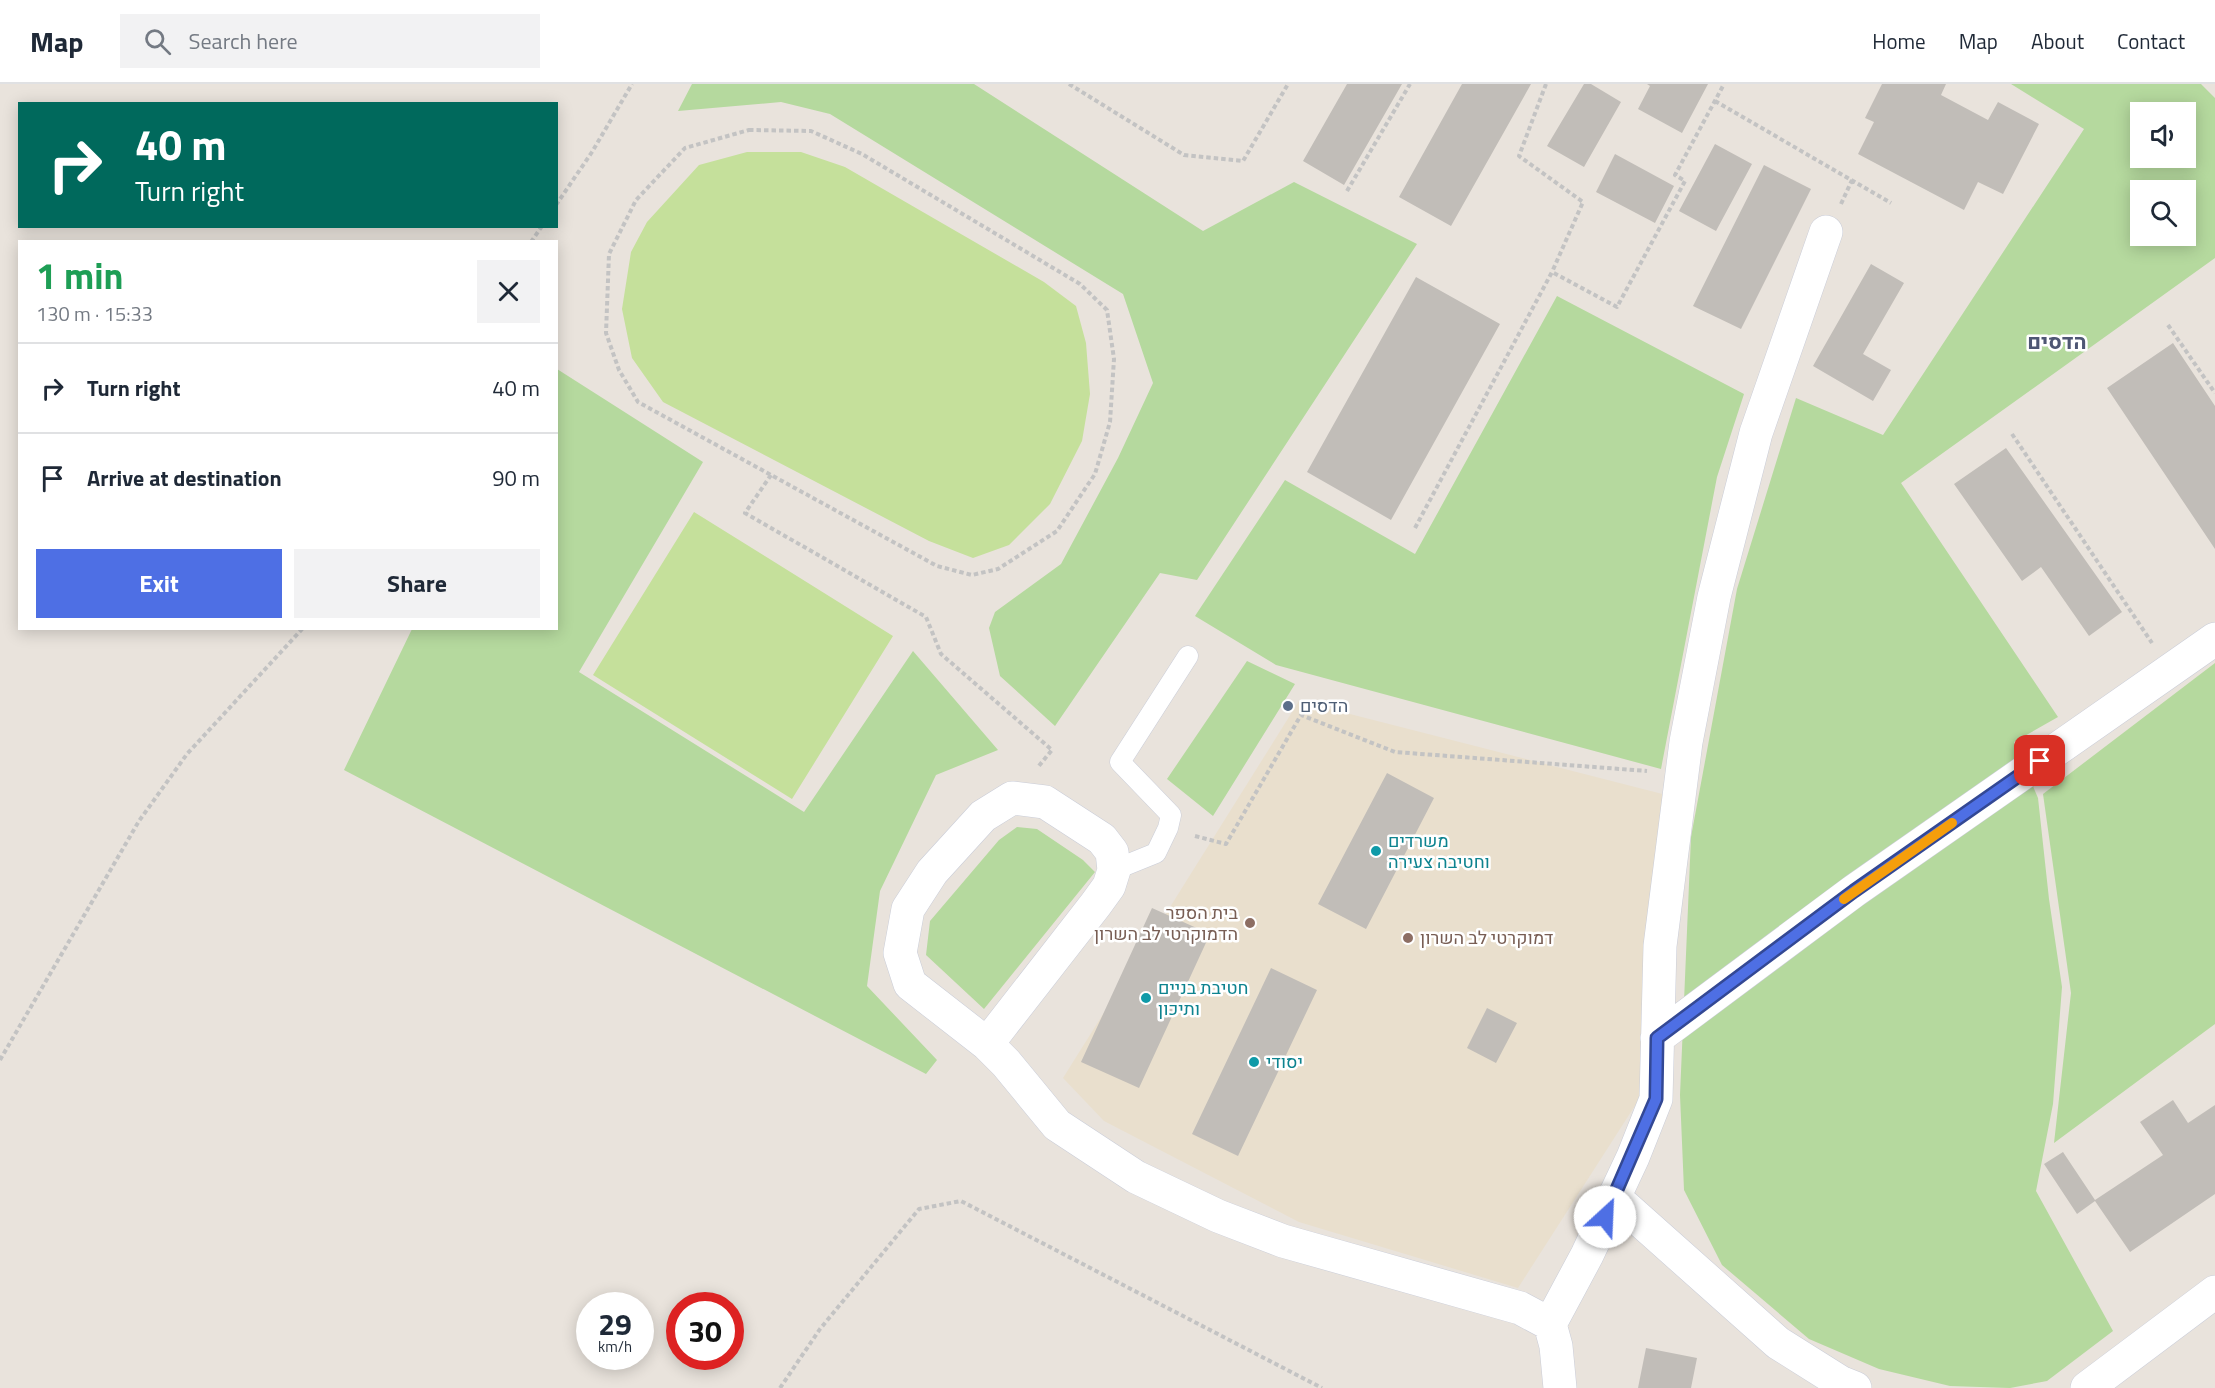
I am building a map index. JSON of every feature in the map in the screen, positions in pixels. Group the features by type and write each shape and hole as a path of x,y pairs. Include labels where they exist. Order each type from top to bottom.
{"street":[{"path":"1560,1388 1556,1346 1550,1324 1587,1255 1656,1099 1660,946 1686,742 1714,597 1756,433 1826,232"},
{"path":"1657,1038 1854,891 2215,639"},
{"path":"987,1044 1096,904 1109,886 1114,870 1112,852 1102,839 1045,802 1012,798 983,816 932,872 908,909 900,953 910,984 987,1044 1006,1063 1057,1125 1136,1177 1218,1216 1283,1240 1520,1308 1550,1324"},
{"path":"1614,1197 1778,1343 1840,1382 1855,1388"},
{"path":"2087,1388 2215,1292"}],"lane":[{"path":"1114,870 1156,853 1168,828 1171,815 1120,762 1188,656"}],"path":[{"path":"558,202 592,152 632,84"},
{"path":"1069,84 1184,154 1243,161 1288,84"},
{"path":"1347,191 1410,84"},
{"path":"1414,528 1552,272 1583,202 1519,156 1546,84"},
{"path":"1552,272 1617,307 1685,181 1675,175 1724,84"},
{"path":"1715,101 1891,202"},
{"path":"749,130 811,131 862,154 1080,284 1107,310 1114,359 1111,411 1095,474 1057,531 998,569 972,575 937,566 771,475 638,402 619,370 606,333 609,254 636,200 685,148 749,130"},
{"path":"2168,325 2215,393"},
{"path":"2012,434 2170,670"},
{"path":"771,475 745,513 926,617 940,654 1052,750 1012,798"},
{"path":"0,1060 139,821 188,754 301,630"},
{"path":"1168,828 1226,844 1301,715 1395,752 1682,774"},
{"path":"780,1388 820,1329 919,1209 961,1202 1322,1388"}],"shaded area":[{"name":"דמוקרטי לב השרון","path":"1299,701 1682,799 1645,1090 1518,1288 1299,1222 1104,1121 1063,1078"}],"green space":[{"path":"692,84 974,84 1203,231 1294,182 1417,244 1197,580 1160,573 1055,726 1000,676 989,628 995,612 1061,564 1118,458 1153,383 1123,294 830,114 781,102 678,111"},
{"path":"2011,84 2201,84 2215,98 2215,258 1901,483 2058,717 2014,742 2038,798 2049,899 2062,987 2053,1104 2036,1191 2113,1331 2047,1381 2010,1388 1950,1386 1879,1369 1809,1339 1722,1265 1684,1190 1680,1095 1691,837 1737,589 1796,398 1883,435 2084,129"},
{"path":"747,152 801,152 845,167 1044,282 1076,306 1086,343 1090,394 1082,441 1050,504 1009,545 973,558 929,541 663,402 632,358 622,309 631,252 647,222 699,165"},
{"path":"1557,296 1744,394 1717,477 1661,769 1276,665 1195,616 1285,480 1415,554"},
{"path":"558,370 703,462 579,672 804,812 913,651 998,750 936,775 880,891 867,986 937,1060 926,1074 344,770 412,630 558,630"},
{"path":"694,512 893,636 792,799 593,675"},
{"path":"1247,661 1295,684 1213,816 1167,779"},
{"path":"2215,663 2215,1024 2054,1143 2071,993 2043,794"},
{"path":"1017,827 1037,829 1083,860 1095,872 984,1009 926,955 930,921 999,840"}],"building":[{"path":"1347,84 1402,84 1344,185 1303,161"},
{"path":"1462,84 1531,84 1451,226 1399,197"},
{"path":"1584,84 1591,84 1621,102 1584,167 1547,146"},
{"path":"1647,84 1708,84 1682,133 1638,109 1650,86"},
{"path":"1882,84 1946,84 1941,95 1988,120 1998,102 2039,124 2003,194 1978,182 1964,210 1858,154 1874,122 1865,118"},
{"path":"1715,144 1752,164 1716,231 1679,211"},
{"path":"1615,154 1674,186 1655,223 1596,192"},
{"path":"1764,165 1811,189 1741,329 1693,306"},
{"path":"1871,264 1904,283 1863,354 1891,370 1873,401 1813,366"},
{"path":"1416,277 1500,324 1391,520 1307,472"},
{"path":"2173,343 2215,406 2215,549 2107,388"},
{"path":"2006,448 2122,612 2089,636 2041,567 2022,581 1954,484"},
{"name":"משרדים וחטיבה צעירה","path":"1387,773 1434,798 1366,929 1318,904"},
{"name":"חטיבת בניים ותיכון","path":"1152,908 1210,934 1139,1088 1081,1062"},
{"name":"יסודי","path":"1271,968 1317,990 1238,1156 1192,1134"},
{"path":"1487,1008 1517,1023 1496,1063 1467,1048"},
{"path":"2173,1100 2188,1123 2215,1105 2215,1194 2130,1252 2095,1201 2077,1214 2044,1164 2063,1152 2095,1200 2163,1155 2140,1122"},
{"path":"1646,1348 1697,1358 1691,1388 1638,1388"}],"slow traffic":[{"path":"1844,899 1952,823"}],"place":[{"name":"הדסים","path":"1288,706"},
{"name":"משרדים וחטיבה צעירה","path":"1376,851"},
{"name":"בית הספר הדמוקרטי לב השרון","path":"1250,923"},
{"name":"דמוקרטי לב השרון","path":"1408,938"},
{"name":"חטיבת בניים ותיכון","path":"1146,998"},
{"name":"יסודי","path":"1254,1062"}],"district":[{"name":"הדסים","path":"2057,342"}],"route":[{"path":"1605,1217 1633,1157 1656,1099 1657,1038 1854,891 2040,761"}]}
